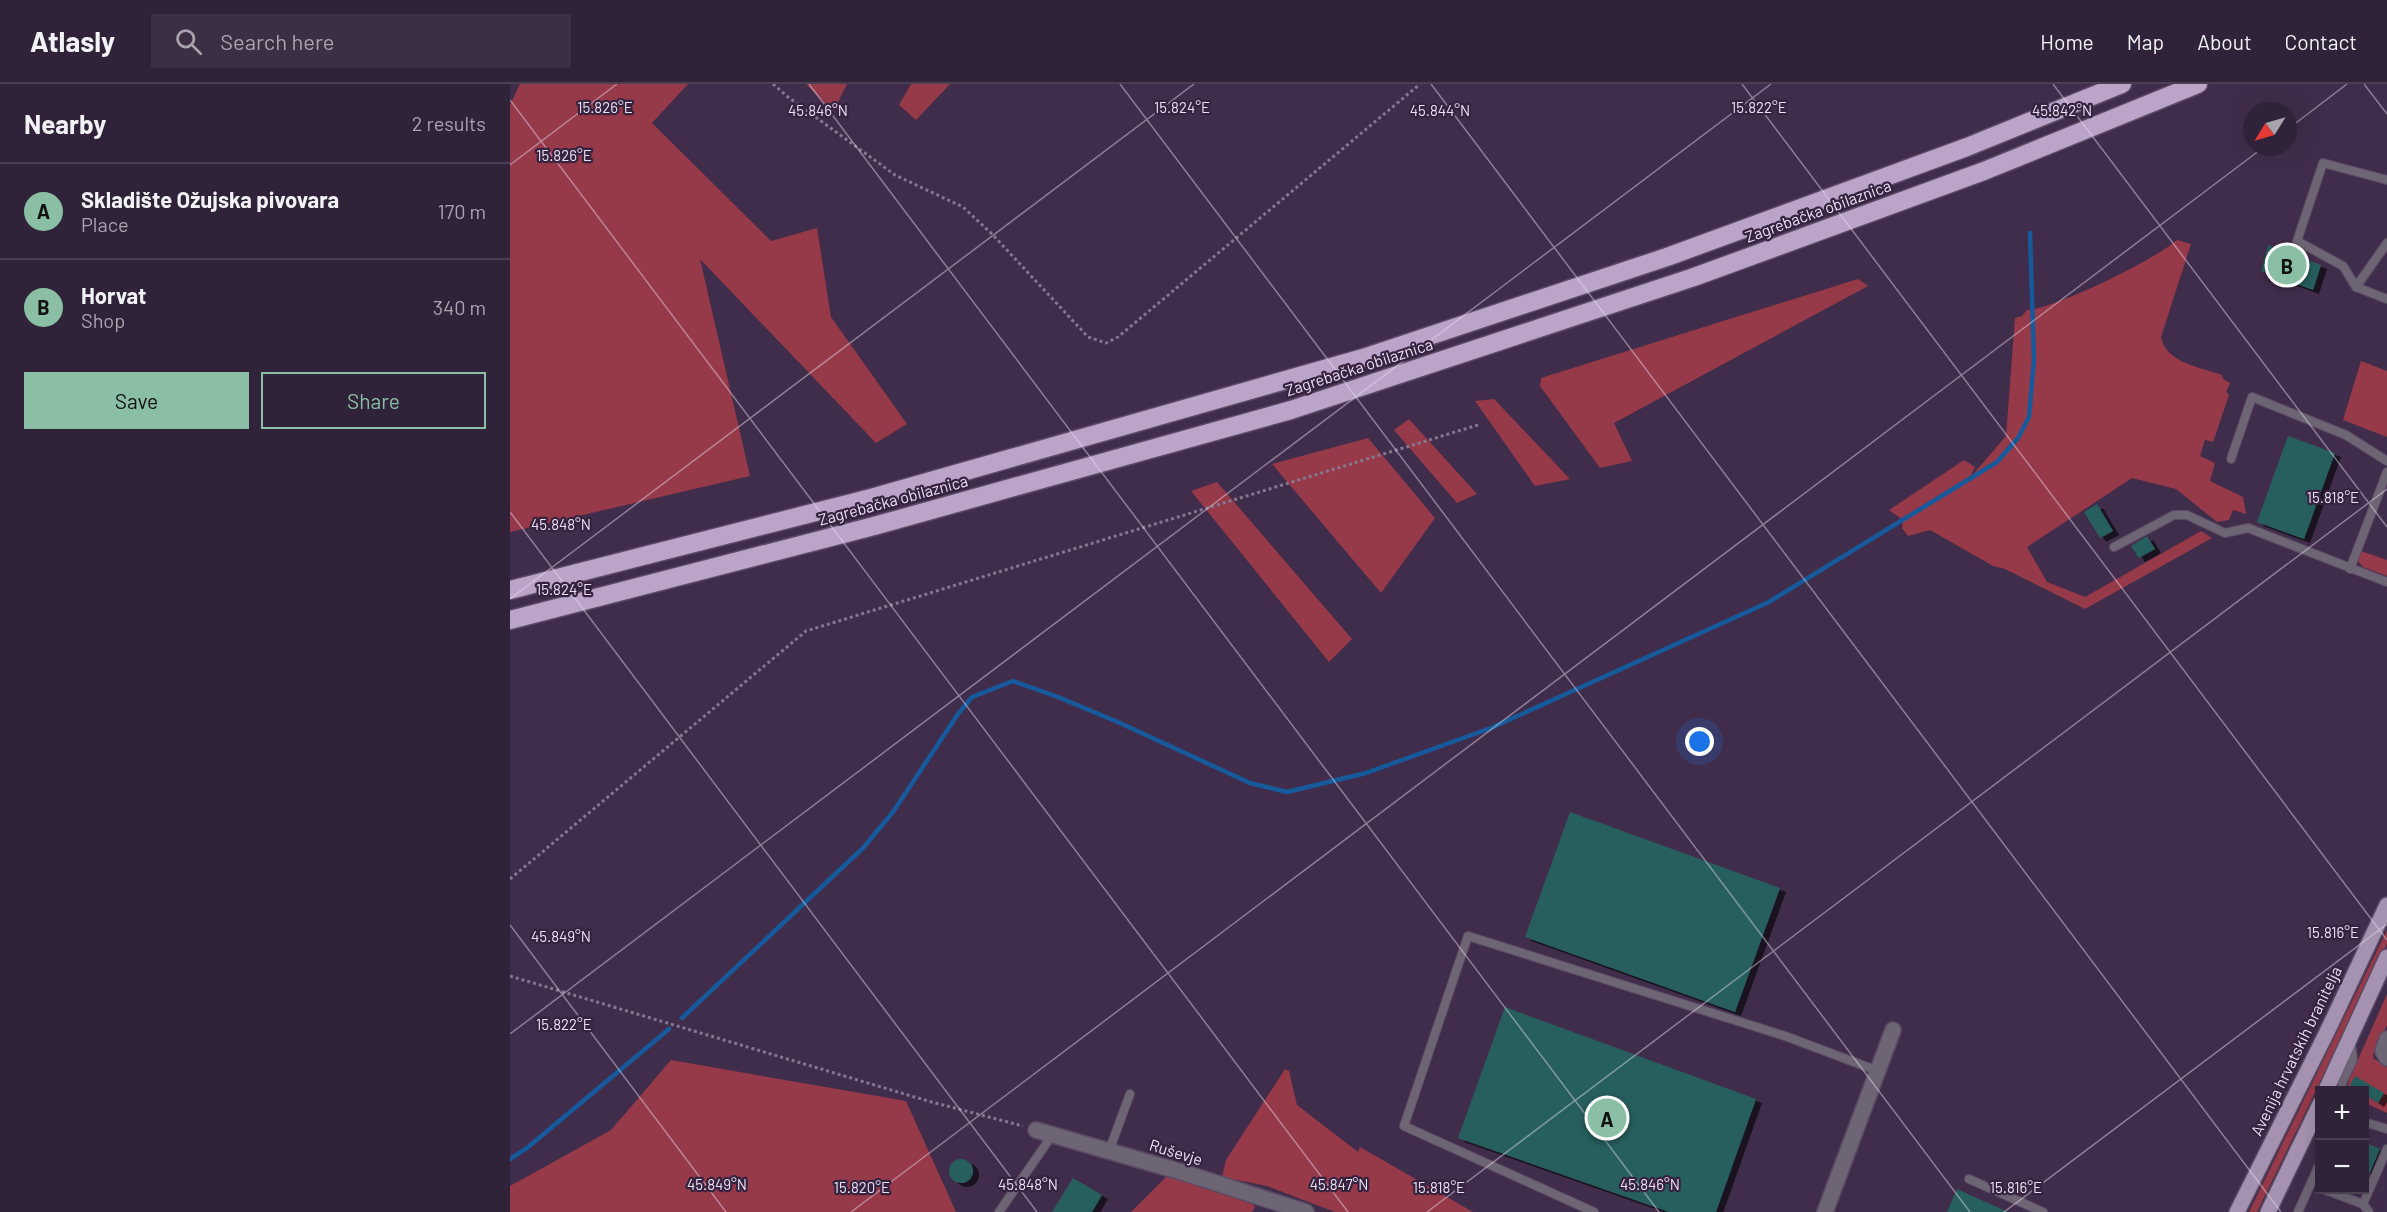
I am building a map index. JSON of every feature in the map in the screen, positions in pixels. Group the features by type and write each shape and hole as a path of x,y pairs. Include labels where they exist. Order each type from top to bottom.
{"highway":[{"name":"Zagrebačka obilaznica","path":"510,590 871,498 1363,358 1667,257 1967,147 2122,84"},
{"name":"Zagrebačka obilaznica","path":"510,620 874,526 1291,410 1694,277 1984,171 2199,84"}],"main road":[{"name":"Avenija hrvatskih branitelja","path":"2237,1212 2327,1032 2387,905"},
{"path":"2328,1086 2387,957"},
{"path":"2268,1212 2315,1112"}],"street":[{"path":"1825,1212 1893,1030"},
{"path":"2387,1039 2382,1051 2387,1058"},
{"name":"Ruševje","path":"1036,1130 1306,1212"}],"lane":[{"path":"2386,298 2355,287 2343,266 2297,241 2323,163 2387,180"},
{"path":"2355,287 2387,243"},
{"path":"2231,459 2252,397 2346,435 2387,461"},
{"path":"2350,569 2387,472"},
{"path":"2114,547 2174,515 2187,515 2225,533 2248,528 2387,582"},
{"path":"1594,1212 1404,1125 1468,936 1785,1036 1878,1071"},
{"path":"2342,1086 2353,1060 2350,1039"},
{"path":"1109,1151 1130,1094"},
{"path":"2369,1124 2387,1130"},
{"path":"999,1212 1053,1134"},
{"path":"2363,1204 2387,1149"},
{"path":"2298,1212 2315,1172"},
{"path":"1969,1179 2043,1212"},
{"path":"2310,1184 2315,1186"},
{"path":"2336,1194 2363,1204 2369,1212"}],"path":[{"path":"773,84 788,98 895,175 963,207 1000,242 1088,337 1106,343 1118,337 1420,84"},
{"path":"510,879 806,631 1478,424"},
{"path":"510,976 928,1101 1036,1130"}],"shaded area":[{"path":"520,84 688,84 652,123 771,241 817,228 831,317 907,424 876,443 700,259 750,476 510,532 510,105"},
{"path":"806,84 847,84 833,112"},
{"path":"911,84 950,84 916,120 899,105"},
{"path":"2177,240 2191,244 2161,337 2164,346 2177,358 2185,363 2222,375 2223,379 2230,383 2226,392 2229,395 2213,442 2205,440 2200,456 2215,463 2210,481 2243,497 2246,514 2233,510 2229,520 2217,522 2176,489 2132,478 2027,547 2047,582 2085,597 2201,531 2212,538 2085,609 2005,569 1993,566 1930,530 1908,536 1902,528 1903,520 1889,510 1964,460 1975,467 1970,478 2006,436 2015,318 2022,316 2027,310 2059,301 2105,282 2149,259"},
{"path":"1858,279 1868,286 1614,423 1632,461 1600,468 1540,386 1541,378"},
{"path":"2361,361 2387,371 2387,437 2343,420"},
{"path":"1494,399 1570,479 1535,486 1475,401"},
{"path":"1409,419 1477,494 1457,503 1394,430"},
{"path":"1368,438 1435,518 1381,593 1272,464"},
{"path":"1217,482 1352,639 1329,662 1191,491"},
{"path":"2358,550 2387,560 2387,576 2363,567 2356,559"},
{"path":"2387,930 2387,944 2318,1086 2315,1086 2315,1092 2257,1212 2249,1212"},
{"path":"2387,994 2387,1025 2373,1055 2374,1059 2387,1066 2387,1113 2369,1105 2369,1086 2348,1086"},
{"path":"671,1060 906,1101 956,1212 510,1212 510,1186 611,1130"},
{"path":"1285,1069 1289,1071 1297,1105 1358,1152 1360,1147 1473,1212 1335,1212 1267,1186 1222,1177 1226,1160"},
{"path":"1167,1176 1251,1202 1255,1207 1252,1212 1131,1212"}],"building":[{"path":"2268,245 2321,265 2313,290 2261,271"},
{"path":"2288,436 2335,453 2304,539 2257,522"},
{"path":"2097,504 2113,531 2100,538 2084,512"},
{"path":"2147,536 2155,549 2139,558 2131,546"},
{"path":"1570,812 1780,888 1735,1012 1525,937"},
{"path":"1505,1007 1756,1099 1716,1212 1669,1212 1458,1138"},
{"path":"2355,1076 2384,1093 2378,1103 2369,1097 2369,1086 2350,1085"},
{"path":"2369,1144 2380,1149 2369,1174"},
{"path":"961,1159 969,1163 973,1171 969,1179 961,1183 953,1179 949,1171 953,1163"},
{"path":"1073,1178 1102,1195 1092,1212 1052,1212"},
{"path":"1957,1189 2008,1212 1947,1212"}],"waterway":[{"path":"682,1018 863,848 893,812 958,714 972,697 1013,681 1120,723 1250,783 1287,792 1366,773 1491,728 1769,602 1997,462 2018,438 2029,417 2034,360 2030,233"},
{"path":"510,1159 527,1148 669,1029"}],"place":[{"name":"Horvat","path":"2287,265"},
{"name":"Skladište Ožujska pivovara","path":"1607,1118"}]}
